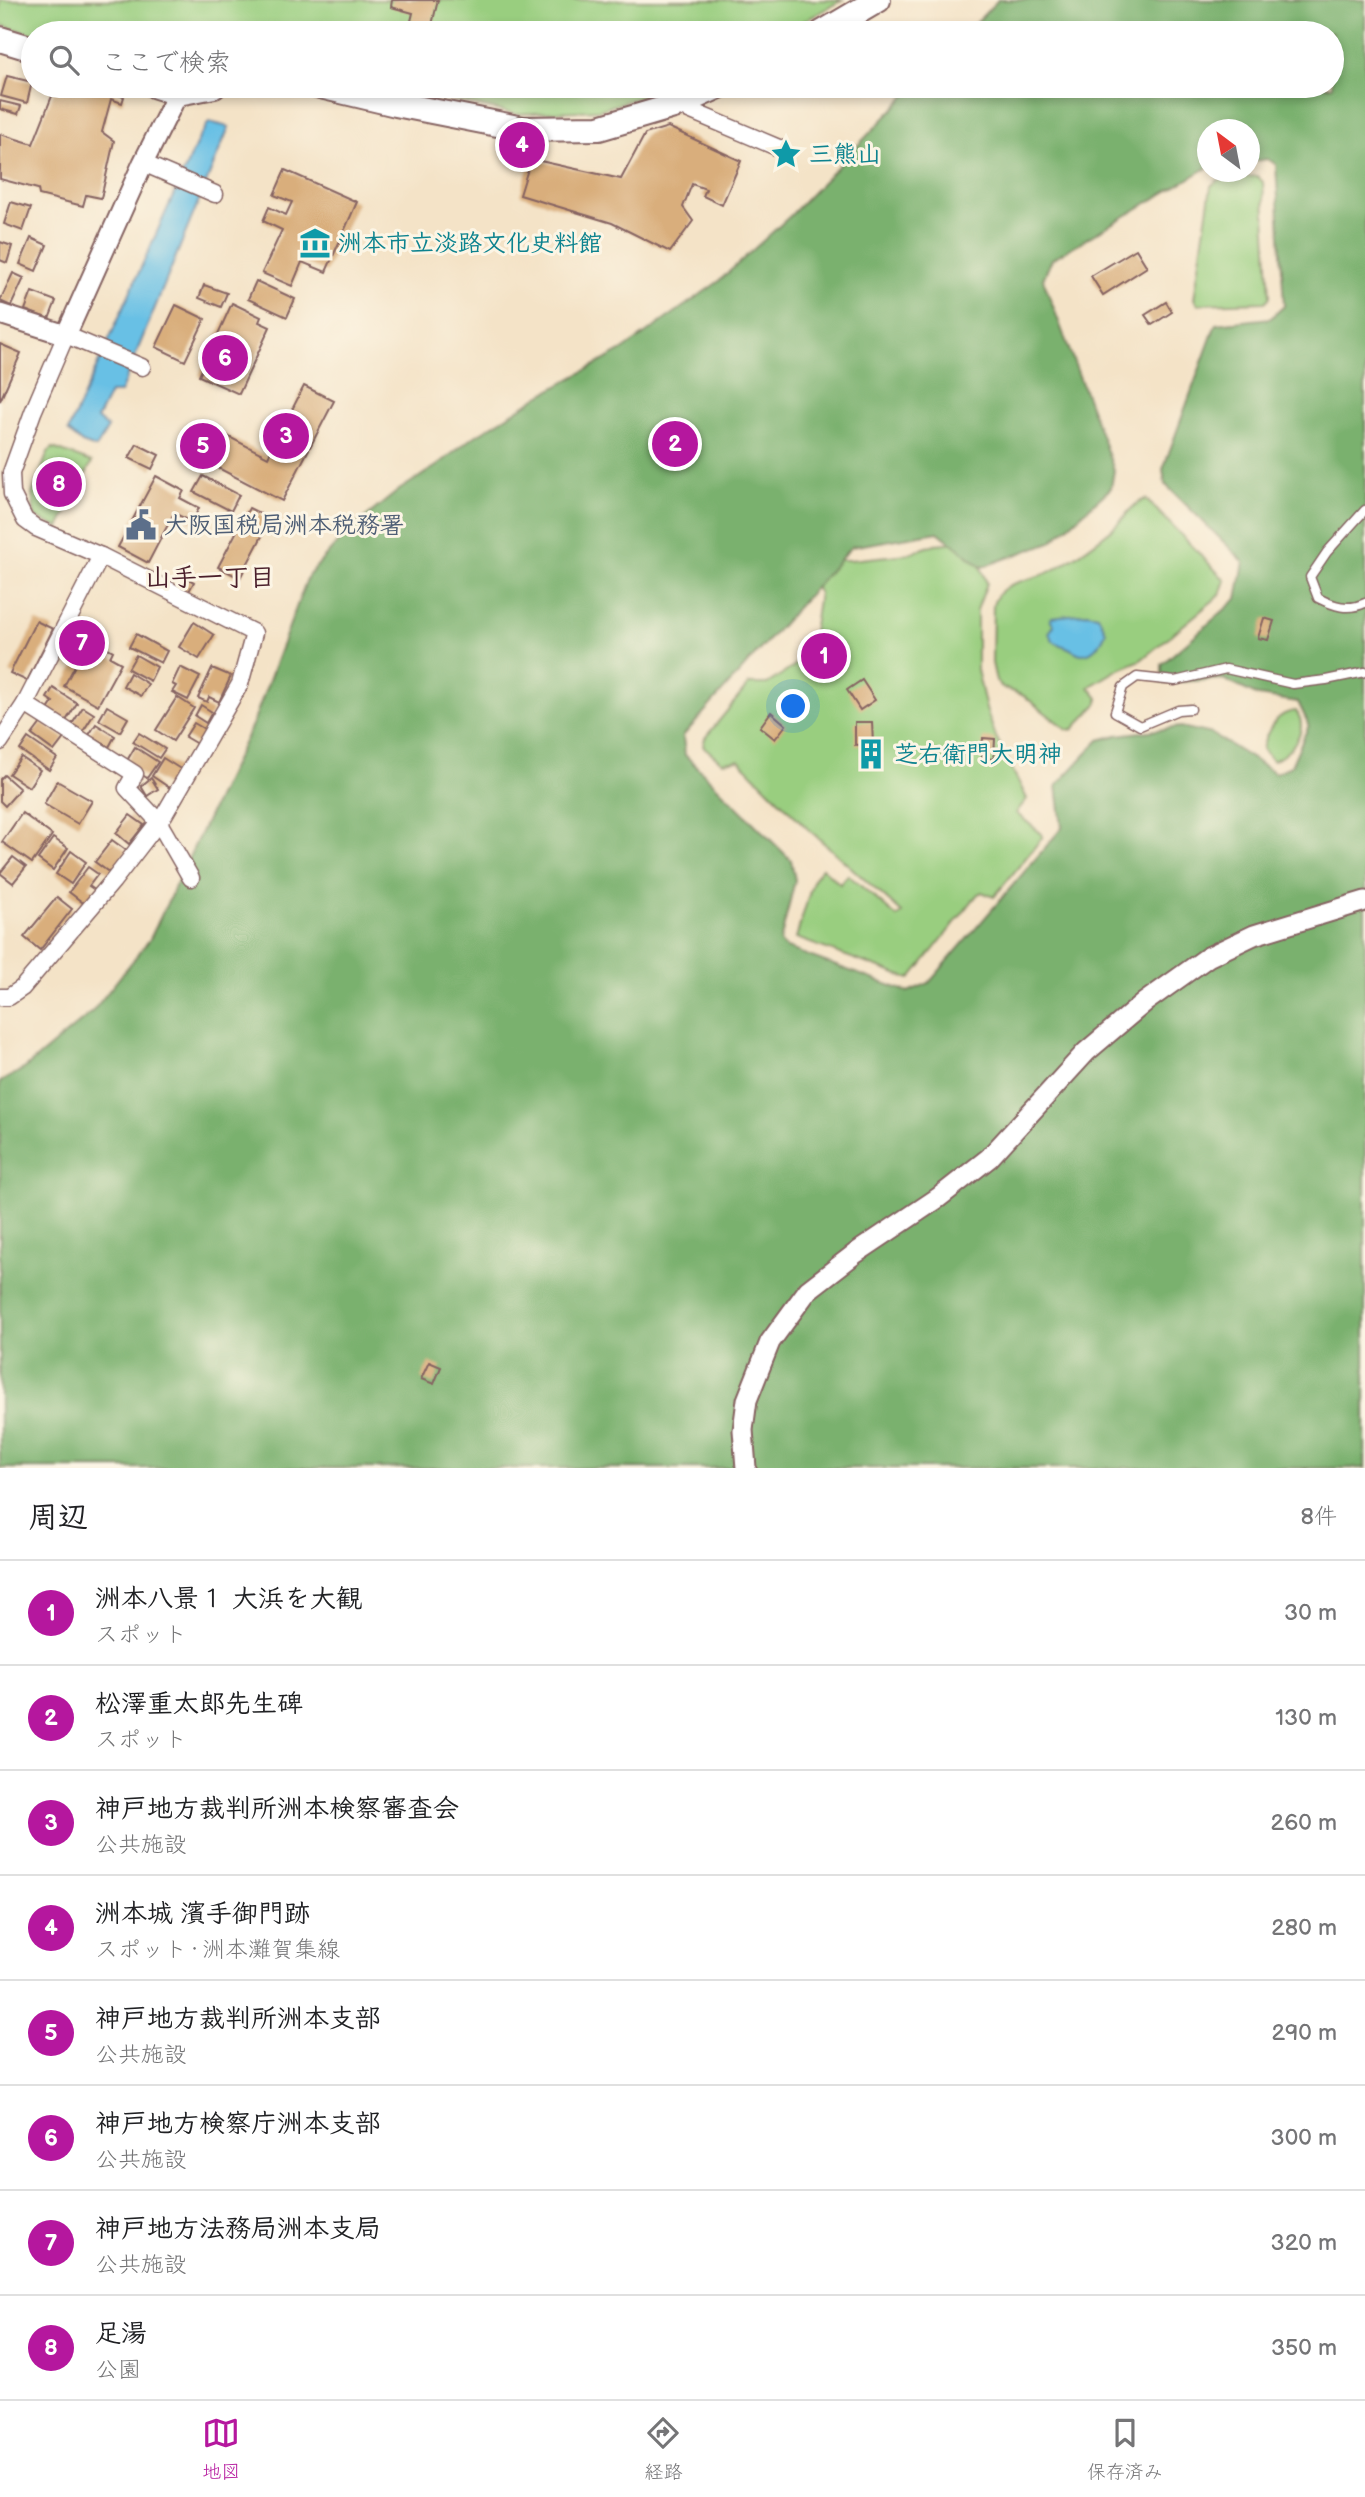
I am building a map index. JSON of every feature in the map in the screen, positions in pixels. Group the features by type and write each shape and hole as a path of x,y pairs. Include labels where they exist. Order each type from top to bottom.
{"main road":[{"path":"842,21 878,0"},
{"path":"0,39 21,45"},
{"path":"377,98 523,129 599,128 692,98"}],"street":[{"path":"0,997 9,997 22,988 114,881 158,821 240,684 254,633 101,556 36,528 25,520 12,494 11,472 33,412 143,163 164,98"},
{"path":"677,105 779,148"},
{"path":"143,163 215,194"},
{"path":"0,314 66,335 142,367"},
{"path":"0,742 25,704 101,556"},
{"path":"25,704 135,774 127,788 158,821 191,878"},
{"path":"746,1468 743,1430 747,1399 770,1342 808,1290 856,1253 938,1198 989,1158 1086,1052 1145,1003 1208,957 1254,935 1365,901"}],"lane":[{"path":"1365,510 1327,552 1310,577 1318,598 1336,607 1355,607 1365,603"},
{"path":"1191,709 1178,710 1140,726 1115,712 1123,687 1137,677 1175,681 1226,669 1293,684 1365,672"}],"green space":[{"path":"0,0 842,0 804,21 21,21 21,31 0,25"},
{"path":"998,0 1365,0 1365,1468 0,1468 0,1082 24,1069 92,1012 150,939 253,723 308,576 346,533 399,490 438,465 469,440 541,395 621,351 718,282 790,216 903,98 1344,98 1344,21 978,21","holes":["1197,119 1260,119 1260,160 1267,159 1276,164 1284,306 1271,318 1216,324 1163,469 1165,484 1244,562 1237,599 1162,664 1162,683 1223,679 1258,696 1298,702 1309,725 1291,766 1275,773 1212,734 1181,727 1117,735 1099,740 1057,785 1062,828 929,983 908,992 784,947 780,942 795,880 791,860 685,755 683,736 851,547 938,532 982,567 1051,542 1111,488 1114,470 1043,279 1052,259 1197,174"]},
{"path":"444,98 636,98 599,110 515,114"},
{"path":"1260,179 1263,182 1270,297 1265,302 1198,304 1194,299 1211,186 1216,182 1260,182"},
{"path":"53,448 92,462 59,528 35,517 32,494 48,452"},
{"path":"1146,499 1225,580 1220,595 1141,660 1119,669 1089,687 1098,698 1098,703 1072,730 1067,730 1024,696 1003,688 996,681 992,663 993,605 1002,590 1043,575 1076,556 1113,528 1134,506"},
{"path":"957,542 980,566 987,583 977,610 977,670 986,709 996,737 1027,799 1016,813 1042,834 1042,838 994,897 982,892 978,894 910,979 796,938 814,878 822,868 840,884 848,875 897,917 902,913 806,827 739,760 722,762 703,746 705,738 749,684 767,684 792,668 811,646 819,593 795,560 850,560 908,554 935,544"},
{"path":"1296,711 1300,718 1300,733 1292,747 1273,761 1262,749 1267,735 1278,718"}],"water":[{"path":"209,122 229,127 120,393 110,393 97,419 108,428 96,448 82,443 68,431 199,138"},
{"path":"1087,613 1098,615 1106,631 1094,650 1080,654 1052,639 1049,633 1054,625 1050,619 1052,617"}],"building":[{"path":"392,0 438,0 433,21 411,21 413,13 391,7"},
{"path":"7,76 21,79 21,98 28,98 27,103 1,96"},
{"path":"51,98 124,98 122,103 111,99 102,132 114,141 101,198 86,195 83,206 39,195 38,189 0,179 0,134 33,144"},
{"path":"0,101 21,106 18,114 0,109"},
{"path":"668,127 741,161 722,205 703,196 706,189 692,184 683,207 693,221 670,252 612,223 520,195 531,159 621,179 645,134"},
{"path":"285,170 357,202 326,272 302,262 292,286 262,273 282,230 263,221 269,207 286,215 292,202 274,195"},
{"path":"11,202 31,208 23,231 4,224"},
{"path":"31,238 47,245 36,271 20,264"},
{"path":"0,242 12,246 7,263 0,260"},
{"path":"1136,249 1147,267 1103,295 1091,276"},
{"path":"13,273 24,278 11,306 0,301"},
{"path":"256,281 295,299 287,317 248,299"},
{"path":"204,285 227,293 221,307 199,298"},
{"path":"32,292 56,301 49,319 25,310"},
{"path":"1166,302 1172,312 1152,325 1145,315"},
{"path":"232,303 261,317 259,322 270,327 239,394 199,376"},
{"path":"176,305 205,319 185,361 156,347"},
{"path":"0,344 21,353 0,401"},
{"path":"304,386 334,401 282,501 191,454 206,425 268,457"},
{"path":"137,444 159,455 152,469 129,458"},
{"path":"156,476 184,491 180,498 199,508 192,522 174,513 148,563 118,547"},
{"path":"203,476 239,495 231,511 194,492"},
{"path":"249,508 271,519 240,578 218,567"},
{"path":"183,576 194,582 188,593 177,588"},
{"path":"1264,618 1274,621 1268,640 1258,638"},
{"path":"36,621 53,629 27,681 10,673"},
{"path":"194,622 214,635 199,659 179,647"},
{"path":"136,634 167,651 161,663 129,647"},
{"path":"99,643 113,651 110,657 121,663 98,705 64,686 86,645 95,650"},
{"path":"136,655 157,667 150,681 128,669"},
{"path":"180,667 200,677 188,700 172,692 176,686 172,684"},
{"path":"212,668 231,676 219,702 209,697 207,702 198,698"},
{"path":"130,673 148,684 141,696 123,686"},
{"path":"862,680 875,700 860,710 847,690"},
{"path":"53,688 77,703 64,724 46,713 53,702 47,698"},
{"path":"177,697 194,708 173,741 156,730"},
{"path":"201,705 212,712 206,723 195,716"},
{"path":"107,706 128,718 120,732 99,720"},
{"path":"83,707 94,714 80,736 69,729"},
{"path":"771,712 786,725 775,739 760,727"},
{"path":"855,722 872,722 873,744 855,745"},
{"path":"41,723 64,738 54,751 32,735"},
{"path":"194,723 206,730 197,744 185,737"},
{"path":"96,724 115,736 109,747 89,735"},
{"path":"139,733 165,749 159,758 133,742"},
{"path":"28,738 57,758 49,770 20,750"},
{"path":"983,738 995,739 994,759 982,758"},
{"path":"135,747 158,762 147,778 125,764"},
{"path":"21,757 40,770 29,787 9,774"},
{"path":"163,758 182,770 170,788 152,776"},
{"path":"4,775 20,789 5,806 0,801 0,779"},
{"path":"151,778 158,789 147,796 141,786"},
{"path":"57,781 92,801 78,824 44,804"},
{"path":"22,813 52,835 32,863 2,842"},
{"path":"130,815 144,825 129,844 116,833"},
{"path":"53,838 68,848 53,870 38,859"},
{"path":"112,840 127,851 110,873 95,862"},
{"path":"71,851 86,862 71,884 56,874"},
{"path":"13,857 26,867 13,883 0,873"},
{"path":"88,867 98,874 89,886 96,891 86,905 69,892"},
{"path":"57,897 72,909 40,950 24,937"},
{"path":"429,1362 441,1367 434,1384 421,1379"}],"place":[{"name":"洲本城 濱手御門跡","path":"522,145"},
{"name":"三熊山","path":"786,154"},
{"name":"洲本市立淡路文化史料館","path":"315,243"},
{"name":"神戸地方検察庁洲本支部","path":"225,358"},
{"name":"神戸地方裁判所洲本検察審査会","path":"286,436"},
{"name":"松澤重太郎先生碑","path":"675,444"},
{"name":"神戸地方裁判所洲本支部","path":"203,446"},
{"name":"足湯","path":"59,484"},
{"name":"大阪国税局洲本税務署","path":"141,525"},
{"name":"神戸地方法務局洲本支局","path":"82,643"},
{"name":"洲本八景１ 大浜を大観","path":"824,656"},
{"name":"芝右衛門大明神","path":"871,754"}],"district":[{"name":"山手一丁目","path":"210,577"}]}
